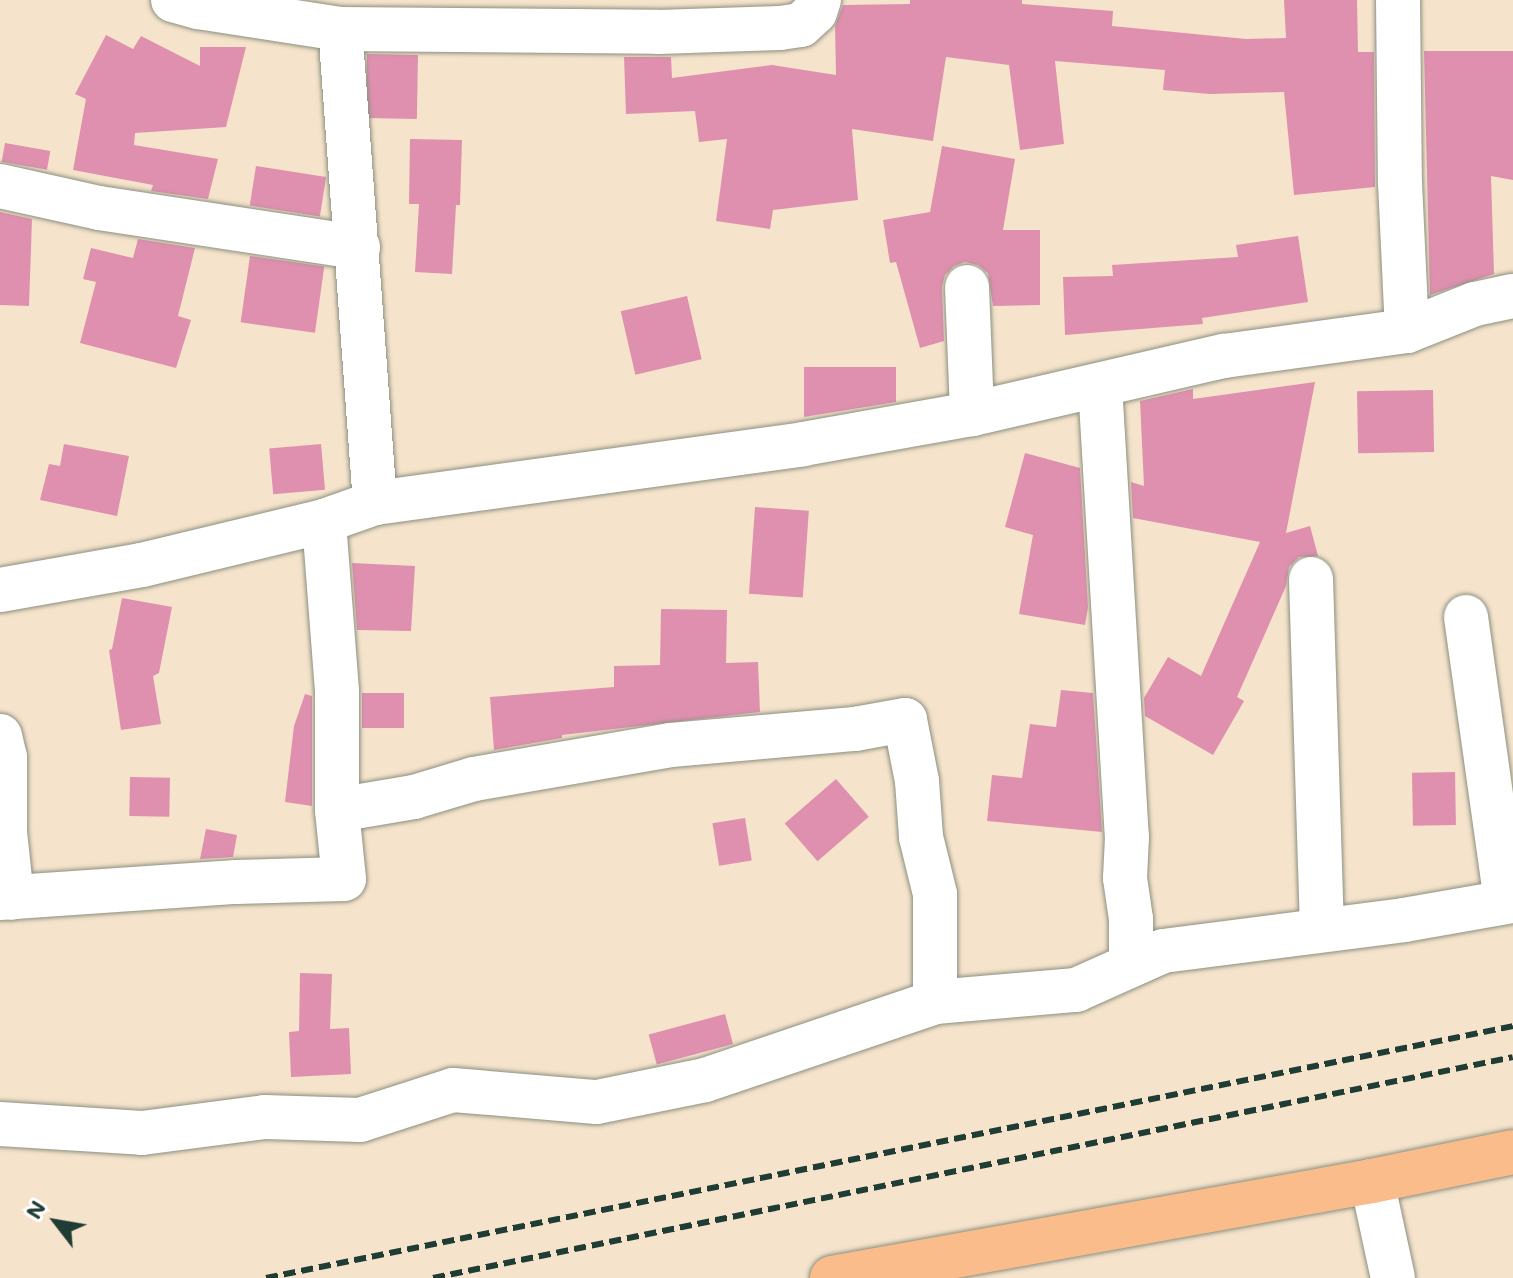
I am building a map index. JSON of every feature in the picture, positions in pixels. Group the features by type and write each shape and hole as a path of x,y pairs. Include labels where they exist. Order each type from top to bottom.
{"main road":[{"path":"832,1278 1372,1181 1513,1152"}],"street":[{"path":"173,0 198,7 370,20 658,32 801,25 815,12 819,0"},
{"path":"1398,0 1400,183 1407,331"},
{"path":"370,20 358,247 375,503"},
{"path":"0,186 99,208 358,247"},
{"path":"967,287 972,414"},
{"path":"0,590 142,565 324,521 375,503 803,444 972,414 1224,356 1407,331 1475,304 1513,296"},
{"path":"1100,385 1127,837 1125,878 1131,919 1131,965"},
{"path":"0,736 5,757 6,898 236,882 344,879 337,810 337,691 324,521"},
{"path":"1311,579 1322,929"},
{"path":"0,1124 142,1133 265,1117 360,1120 453,1090 597,1102 705,1080 935,1002 1076,990 1163,951 1404,920 1510,901 1466,617"},
{"path":"337,810 414,797 474,779 671,745 855,729 905,720 917,781 921,837 935,894 935,1002"},
{"path":"1372,1181 1393,1278"}],"building":[{"path":"910,0 1022,0 1022,4 1113,11 1112,26 1246,39 1286,38 1284,0 1357,0 1358,52 1374,52 1375,187 1294,195 1284,92 1210,94 1163,90 1165,70 1055,61 1064,144 1020,150 1009,65 946,57 933,141 852,129 858,200 773,210 770,229 716,221 727,139 699,142 695,111 626,114 624,57 671,57 672,78 772,65 836,75 835,26 843,5 910,4"},
{"path":"106,35 133,49 141,36 200,66 200,47 246,47 226,127 135,133 134,145 218,159 208,199 151,191 153,185 73,170 86,99 75,94"},
{"path":"1424,51 1513,51 1513,180 1491,176 1494,274 1430,295"},
{"path":"367,54 418,55 417,119 366,118"},
{"path":"410,139 462,140 460,205 456,205 452,274 415,272 419,204 409,204"},
{"path":"5,143 50,151 47,170 2,162"},
{"path":"942,146 1015,159 1003,230 1040,230 1040,305 993,306 988,273 978,265 965,262 954,266 945,275 942,287 944,341 920,348 896,262 890,263 883,220 930,212"},
{"path":"256,166 326,177 320,217 250,206"},
{"path":"0,212 32,219 29,306 0,305"},
{"path":"1298,236 1308,302 1202,318 1203,324 1065,335 1063,277 1113,276 1112,265 1238,257 1236,245"},
{"path":"138,239 195,248 178,316 191,320 176,368 80,343 96,282 83,279 91,248 133,258"},
{"path":"250,256 324,266 315,333 241,322"},
{"path":"687,296 702,359 635,375 621,311"},
{"path":"804,367 896,367 896,402 804,417"},
{"path":"1315,382 1286,533 1310,526 1318,556 1299,557 1289,567 1286,586 1237,697 1244,701 1213,755 1145,716 1144,698 1168,657 1201,676 1260,542 1133,518 1131,482 1144,486 1140,401 1193,389 1193,399"},
{"path":"1433,390 1434,452 1358,453 1357,391"},
{"path":"64,444 129,456 117,516 40,500 49,464 60,466"},
{"path":"321,444 325,490 273,494 269,449"},
{"path":"1025,453 1080,468 1088,607 1085,625 1019,614 1033,535 1005,527"},
{"path":"755,507 809,511 803,598 749,594"},
{"path":"352,563 415,566 411,631 357,630"},
{"path":"122,598 172,607 159,673 153,676 161,724 121,730 109,650 112,649"},
{"path":"661,609 727,610 726,663 758,662 760,712 562,735 562,738 494,750 490,697 614,687 614,666 660,665"},
{"path":"1061,690 1093,693 1102,832 987,821 992,775 1022,778 1030,724 1056,727"},
{"path":"362,693 404,693 404,728 362,728"},
{"path":"305,694 312,696 312,806 285,802 294,726"},
{"path":"1455,772 1456,825 1413,826 1412,773"},
{"path":"130,777 170,778 169,817 129,816"},
{"path":"836,779 869,817 817,861 785,824"},
{"path":"745,818 752,860 719,866 712,823"},
{"path":"206,829 237,835 233,857 200,859"},
{"path":"300,973 332,974 330,1029 349,1028 351,1074 291,1077 289,1032 299,1031"},
{"path":"725,1014 733,1044 657,1064 649,1034"}],"railway":[{"path":"266,1278 1513,1026"},
{"path":"433,1278 1513,1057"}]}
